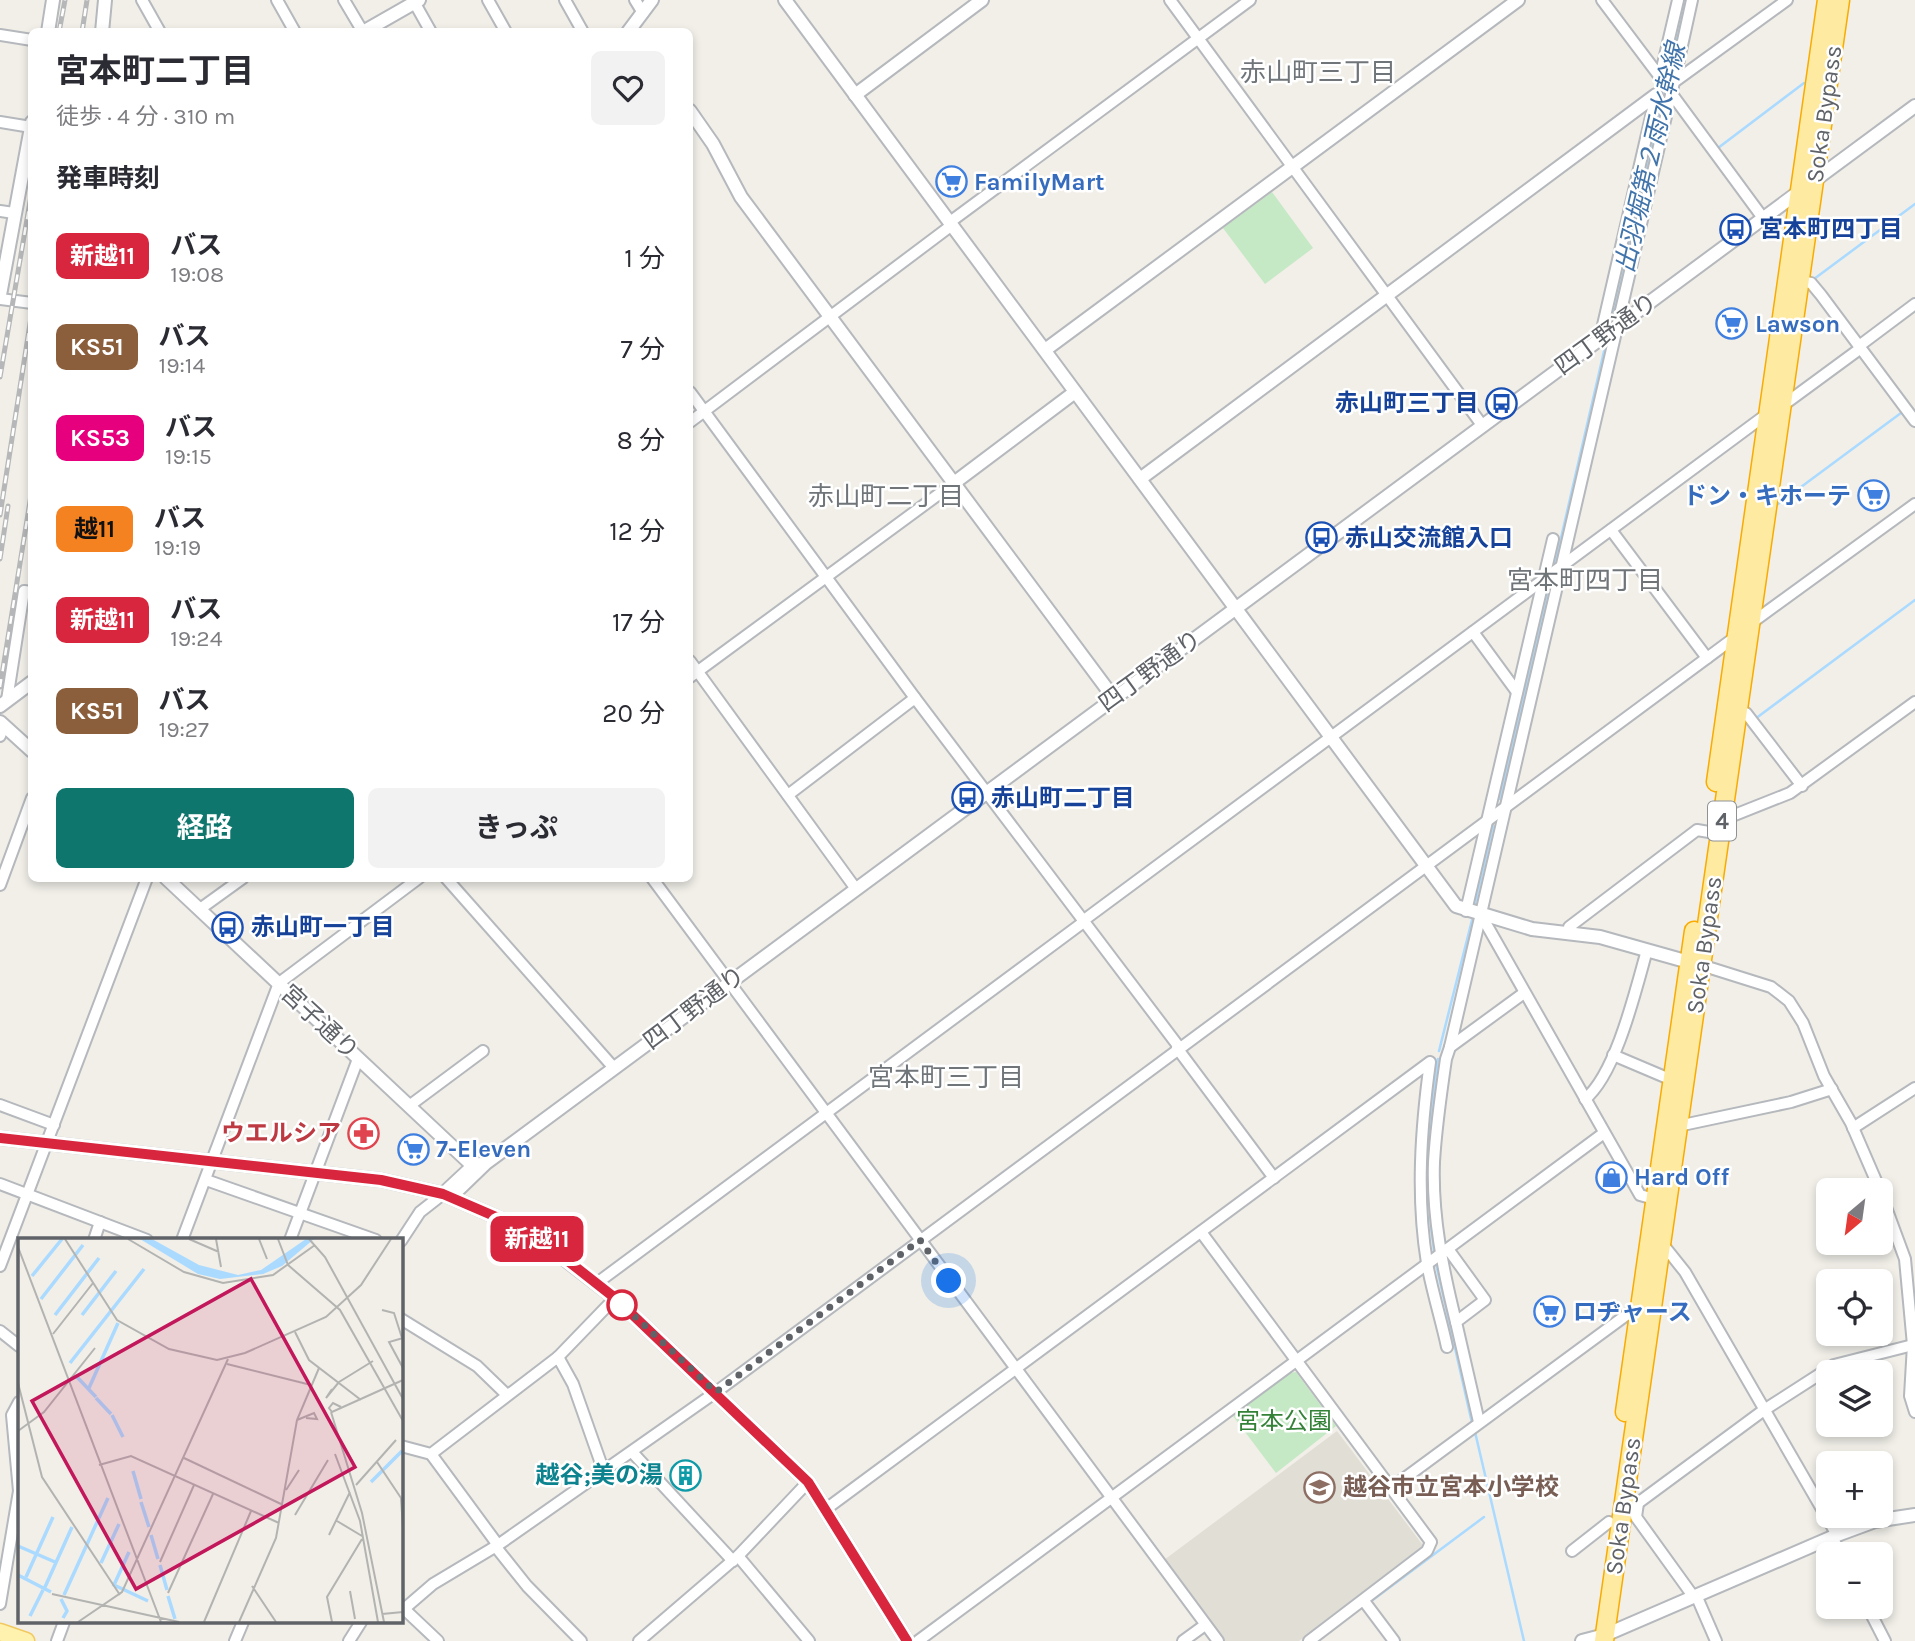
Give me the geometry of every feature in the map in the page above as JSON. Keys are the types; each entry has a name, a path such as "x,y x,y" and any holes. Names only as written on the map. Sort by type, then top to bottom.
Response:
{"highway":[{"name":"Soka Bypass","path":"1596,1639 1609,1522 1672,1080 1738,711 1800,191 1827,0"},
{"name":"Soka Bypass","path":"1716,826 1735,638 1775,410 1801,281 1840,0"},
{"name":"Soka Bypass","path":"1596,1639 1631,1502 1661,1242 1678,1126 1695,963"}],"main road":[{"path":"0,1633 26,1641"}],"street":[{"path":"49,28 53,0"},
{"path":"102,28 105,0"},
{"path":"142,0 158,28"},
{"path":"277,0 293,28"},
{"path":"344,0 361,28"},
{"path":"488,0 504,28"},
{"path":"565,0 581,28"},
{"path":"635,0 643,13"},
{"path":"631,28 652,0"},
{"path":"785,0 1456,906 1466,912 1532,929 1600,937 1771,987 1789,1001 1803,1023 1875,1178"},
{"path":"855,95 982,0"},
{"path":"1170,0 1390,295 1482,425"},
{"path":"693,420 1250,0"},
{"path":"1045,350 1518,0"},
{"path":"1602,0 1660,77 1678,0"},
{"path":"1479,1422 1456,1322 1444,1252 1434,1162 1450,1047 1692,0"},
{"path":"1673,87 1787,0"},
{"path":"370,28 416,1 429,28"},
{"path":"0,35 28,39"},
{"path":"1673,87 1763,218"},
{"path":"1140,479 1656,95"},
{"path":"1600,338 1656,95"},
{"name":"四丁野通り","path":"402,1239 420,1212 479,1165 1915,106"},
{"path":"693,115 713,144 741,197 1113,697"},
{"path":"0,122 28,125"},
{"path":"28,141 0,297 28,302"},
{"path":"0,211 14,213"},
{"path":"1801,281 1811,283 1915,421"},
{"path":"597,1283 1915,304"},
{"path":"856,888 788,795 693,674 1075,392"},
{"path":"693,396 825,578 988,792 1274,1178"},
{"path":"438,1641 402,1608 433,1584 604,1472 716,1392 1425,864 1915,504"},
{"path":"1611,530 1707,657"},
{"path":"1466,912 1553,539"},
{"path":"4,703 24,591 28,592"},
{"path":"1473,632 1517,692"},
{"path":"4,703 28,685"},
{"path":"788,795 915,698"},
{"path":"1568,933 1569,927 1697,830 1716,826 1802,786 1915,702"},
{"path":"1738,711 1746,713 1802,786"},
{"path":"1,728 28,748"},
{"path":"0,884 28,809"},
{"path":"0,1266 145,882"},
{"name":"宮子通り","path":"170,882 409,1106 479,1165"},
{"path":"200,909 237,882"},
{"path":"183,1238 279,983 414,882"},
{"path":"450,882 614,1068"},
{"path":"655,882 727,983 1218,1641"},
{"path":"1481,915 1640,1195 1654,1199"},
{"path":"1585,1100 1613,1055 1628,1022 1647,950"},
{"path":"1450,1047 1524,993"},
{"path":"409,1106 483,1051"},
{"path":"1613,1055 1672,1080"},
{"path":"291,1238 358,1059"},
{"path":"826,1509 1430,1062 1420,1169 1427,1262 1447,1347"},
{"path":"1853,1128 1915,1088"},
{"path":"1678,1126 1791,1102 1832,1089"},
{"path":"0,1105 54,1125"},
{"path":"918,1641 1604,1133"},
{"path":"0,1138 381,1180 443,1194 526,1232 615,1298 808,1482 907,1641"},
{"path":"206,1180 370,1238"},
{"path":"0,1184 142,1238"},
{"path":"95,1238 100,1222"},
{"path":"1894,1228 1905,1259 1913,1345 1910,1396 1915,1412"},
{"path":"1201,1232 1431,1542 1427,1551 1309,1641"},
{"path":"1661,1242 1685,1272 1836,1542"},
{"path":"1444,1252 1485,1300 1456,1322"},
{"path":"430,1454 558,1357 615,1298"},
{"path":"1390,1489 1640,1305"},
{"path":"402,1320 477,1366 507,1395"},
{"path":"0,1331 18,1345"},
{"path":"1716,1641 1695,1595 1636,1517 1631,1502 1834,1365 1913,1345"},
{"path":"558,1357 573,1384 604,1472"},
{"path":"18,1404 12,1415 18,1467"},
{"path":"0,1440 17,1443"},
{"path":"402,1446 430,1454 527,1587 581,1641"},
{"path":"632,1452 675,1501 736,1558 809,1641"},
{"path":"639,1641 736,1558 808,1482"},
{"path":"0,1604 18,1497"},
{"path":"1596,1639 1834,1536 1875,1521 1915,1515"},
{"path":"1572,1551 1609,1522"},
{"path":"1364,1601 1394,1641"},
{"path":"1874,1619 1885,1641"},
{"path":"57,1641 63,1624"},
{"path":"235,1641 242,1624"},
{"path":"349,1641 360,1624"},
{"path":"1183,1641 1205,1625"}],"shaded area":[{"name":"越谷市立宮本小学校","path":"1337,1431 1422,1544 1421,1550 1299,1641 1224,1641 1164,1560"}],"green space":[{"path":"1272,192 1313,248 1265,284 1223,228"},
{"name":"宮本公園","path":"1296,1372 1336,1426 1276,1473 1233,1416 1289,1373"}],"waterway":[{"name":"出羽堀第２雨水幹線","path":"1613,317 1686,0"},
{"path":"1718,148 1804,83"},
{"path":"1814,279 1915,204"},
{"name":"出羽堀第２雨水幹線","path":"1555,564 1605,347"},
{"path":"1778,504 1905,410"},
{"name":"出羽堀第２雨水幹線","path":"1500,799 1551,582"},
{"path":"1755,719 1915,600"},
{"name":"出羽堀第２雨水幹線","path":"1475,904 1493,826"},
{"name":"出羽堀第２雨水幹線","path":"1439,1051 1472,920"},
{"name":"出羽堀第２雨水幹線","path":"1434,1251 1429,1203 1429,1155 1438,1059"},
{"name":"出羽堀第２雨水幹線","path":"1436,1264 1472,1423"},
{"name":"出羽堀第２雨水幹線","path":"1475,1432 1524,1641"},
{"path":"1370,1602 1484,1517"}],"railway":[{"path":"60,28 65,0"},
{"path":"83,28 87,0"},
{"path":"0,377 28,213"},
{"path":"0,515 28,336"},
{"path":"0,559 8,506"},
{"path":"0,687 28,514"}],"bus line":[{"name":"新越11","path":"0,1138 381,1180 443,1194 490,1213 526,1232 615,1298 797,1470 826,1509 907,1641"}],"place":[{"name":"FamilyMart","path":"951,182"},
{"name":"宮本町四丁目","path":"1736,229"},
{"name":"Lawson","path":"1732,324"},
{"name":"赤山町三丁目","path":"1502,403"},
{"name":"ドン・キホーテ","path":"1874,496"},
{"name":"赤山交流館入口","path":"1322,538"},
{"name":"赤山町二丁目","path":"968,798"},
{"name":"赤山町一丁目","path":"228,927"},
{"name":"ウエルシア","path":"364,1133"},
{"name":"7-Eleven","path":"413,1149"},
{"name":"Hard Off","path":"1611,1177"},
{"name":"ロヂャース","path":"1550,1312"},
{"name":"越谷;美の湯","path":"686,1475"},
{"name":"越谷市立宮本小学校","path":"1320,1487"}],"district":[{"name":"赤山町三丁目","path":"1318,72"},
{"name":"赤山町二丁目","path":"886,496"},
{"name":"宮本町四丁目","path":"1585,580"},
{"name":"宮本町三丁目","path":"946,1077"}],"route":[{"path":"622,1305 615,1298 716,1392 920,1240 949,1281"}]}
